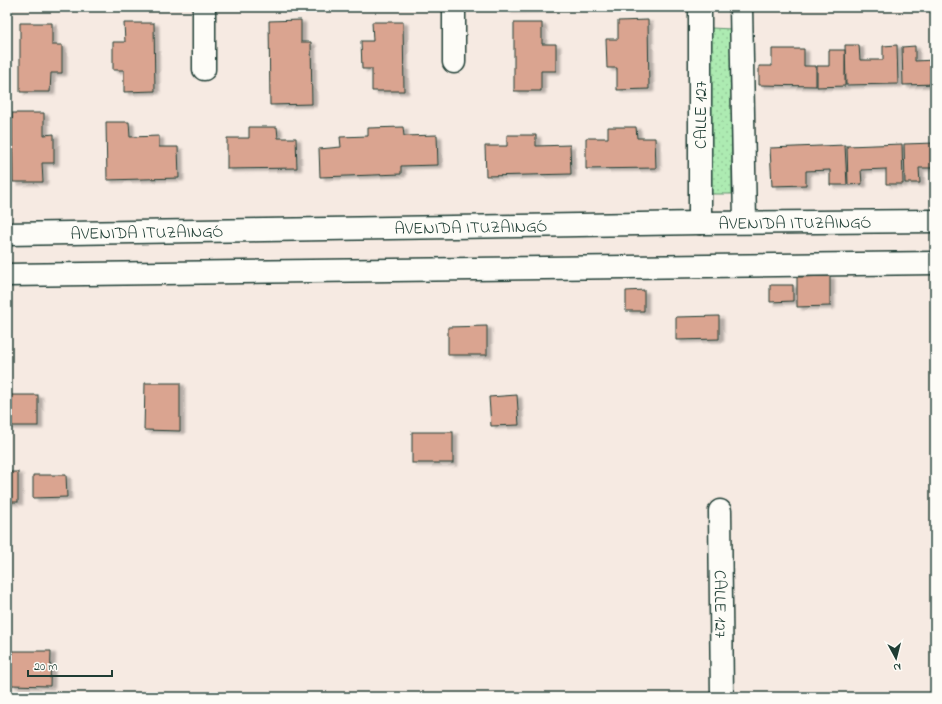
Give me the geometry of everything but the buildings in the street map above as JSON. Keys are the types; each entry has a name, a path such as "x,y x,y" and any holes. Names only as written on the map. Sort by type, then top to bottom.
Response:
{"street":[{"path":"204,7 204,70"},
{"path":"454,7 454,62"},
{"name":"CALLE 127","path":"700,7 700,223"},
{"path":"741,7 745,222"},
{"name":"AVENIDA ITUZAINGÓ","path":"7,234 745,222 935,221"},
{"path":"7,275 935,263"},
{"name":"CALLE 127","path":"720,511 722,697"}],"green space":[{"path":"711,28 732,29 732,194 710,194"}]}
